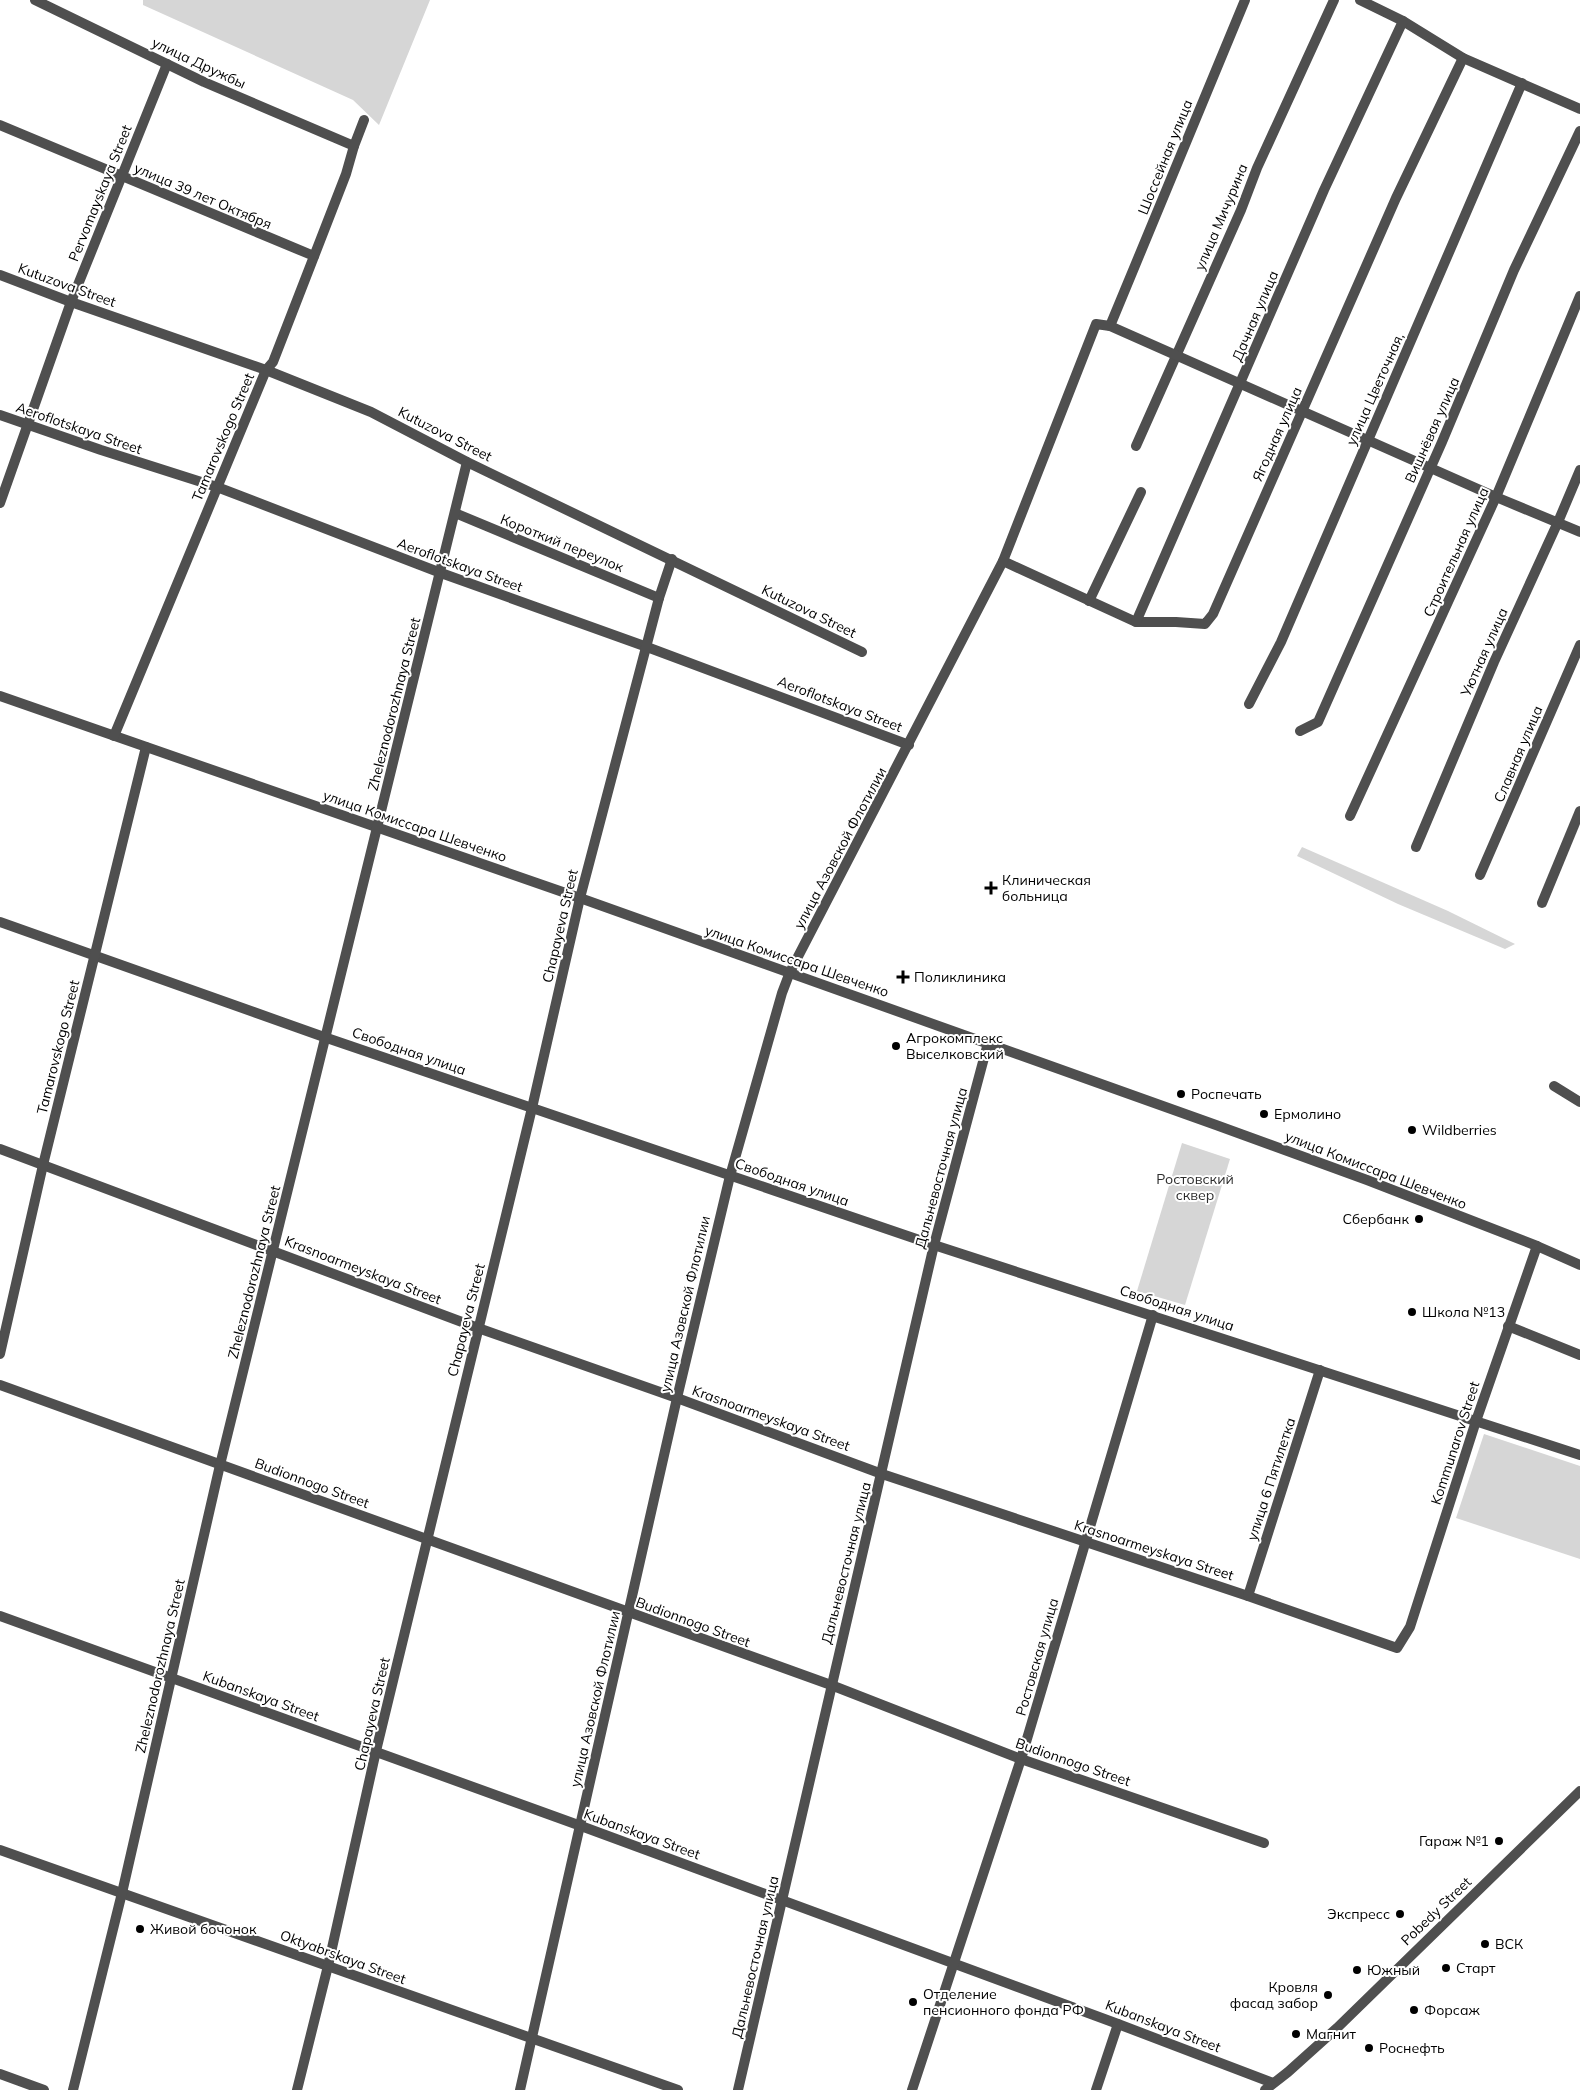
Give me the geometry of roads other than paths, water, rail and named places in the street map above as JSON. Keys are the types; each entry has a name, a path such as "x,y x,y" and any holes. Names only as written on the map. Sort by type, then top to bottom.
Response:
{"street":[{"name":"улица Дружбы","path":"35,0 204,82 354,146"},
{"name":"Шоссейная улица","path":"1110,326 1245,0"},
{"name":"улица Мичурина","path":"1136,446 1241,210 1257,168 1334,0"},
{"path":"1360,0 1463,58 1580,109"},
{"name":"Дачная улица","path":"1136,622 1324,190 1402,22"},
{"name":"Ягодная улица","path":"1001,564 1136,622 1205,624 1213,614 1396,198 1463,58"},
{"name":"Pervomayskaya Street","path":"0,503 71,302 167,64"},
{"name":"улица Цветочная,","path":"1249,704 1281,642 1367,439 1434,291 1522,83"},
{"name":"Tamarovskogo Street","path":"114,736 266,370 273,362 346,174 364,120"},
{"name":"улица 39 лет Октября","path":"0,125 314,256"},
{"name":"Вишнёвая улица","path":"1300,731 1318,722 1430,468 1514,270 1580,130"},
{"name":"Kutuzova Street","path":"0,275 71,302 266,370 371,412 467,462 862,652"},
{"name":"Строительная улица","path":"1350,816 1496,497 1580,296"},
{"path":"1001,564 1096,324 1110,326 1496,497 1580,532"},
{"name":"Aeroflotskaya Street","path":"0,415 217,488 441,573 647,647 909,745"},
{"name":"Zheleznodorozhnaya Street","path":"73,2090 122,1893 220,1465 467,462"},
{"name":"Уютная улица","path":"1416,847 1494,662 1580,470"},
{"path":"1089,601 1141,492"},
{"name":"Короткий переулок","path":"455,513 659,598"},
{"name":"Chapayeva Street","path":"297,2090 328,1966 376,1751 532,1108 580,898 659,598 672,559"},
{"name":"улица Азовской Флотилии","path":"520,2090 677,1398 730,1176 782,993 790,972 1001,564"},
{"name":"Славная улица","path":"1480,875 1580,645"},
{"name":"улица Комиссара Шевченко","path":"0,696 580,898 988,1043 1367,1180 1537,1246 1580,1265"},
{"name":"Tamarovskogo Street","path":"0,1354 43,1164 146,747"},
{"path":"1542,903 1580,810"},
{"name":"Свободная улица","path":"0,922 324,1038 934,1245 1580,1454"},
{"name":"Дальневосточная улица","path":"738,2090 934,1245 988,1043"},
{"path":"1554,1086 1580,1102"},
{"name":"Krasnoarmeyskaya Street","path":"0,1149 478,1328 677,1398 882,1474 1248,1596 1397,1648"},
{"name":"Kommunarov Street","path":"1397,1648 1410,1627 1476,1421 1537,1246"},
{"name":"Ростовская улица","path":"912,2090 1021,1759 1153,1315"},
{"path":"1508,1326 1580,1355"},
{"name":"улица 6 Пятилетка","path":"1248,1596 1320,1370"},
{"name":"Budionnogo Street","path":"0,1385 831,1686 1021,1759 1264,1844"},
{"name":"Kubanskaya Street","path":"0,1616 376,1751 954,1963 1118,2024 1271,2088"},
{"name":"Pobedy Street","path":"1271,2088 1337,2028 1580,1791"},
{"name":"Oktyabrskaya Street","path":"0,1850 678,2090"},
{"path":"1096,2090 1118,2024"},
{"path":"0,2074 44,2090"}],"place":[{"name":"Клиническая больница","path":"991,888"},
{"name":"Поликлиника","path":"903,977"},
{"name":"Агрокомплекс Выселковский","path":"896,1046"},
{"name":"Роспечать","path":"1181,1094"},
{"name":"Ермолино","path":"1264,1114"},
{"name":"Wildberries","path":"1412,1130"},
{"name":"Сбербанк","path":"1419,1219"},
{"name":"Школа №13","path":"1412,1312"},
{"name":"Гараж №1","path":"1499,1841"},
{"name":"Экспресс","path":"1400,1914"},
{"name":"Живой бочонок","path":"140,1929"},
{"name":"ВСК","path":"1485,1944"},
{"name":"Старт","path":"1446,1968"},
{"name":"Южный","path":"1357,1970"},
{"name":"Кровля фасад забор","path":"1328,1995"},
{"name":"Отделение пенсионного фонда РФ","path":"913,2002"},
{"name":"Форсаж","path":"1414,2010"},
{"name":"Магнит","path":"1296,2034"},
{"name":"Роснефть","path":"1369,2048"}],"park label":[{"name":"Ростовский сквер","path":"1195,1188"}]}
